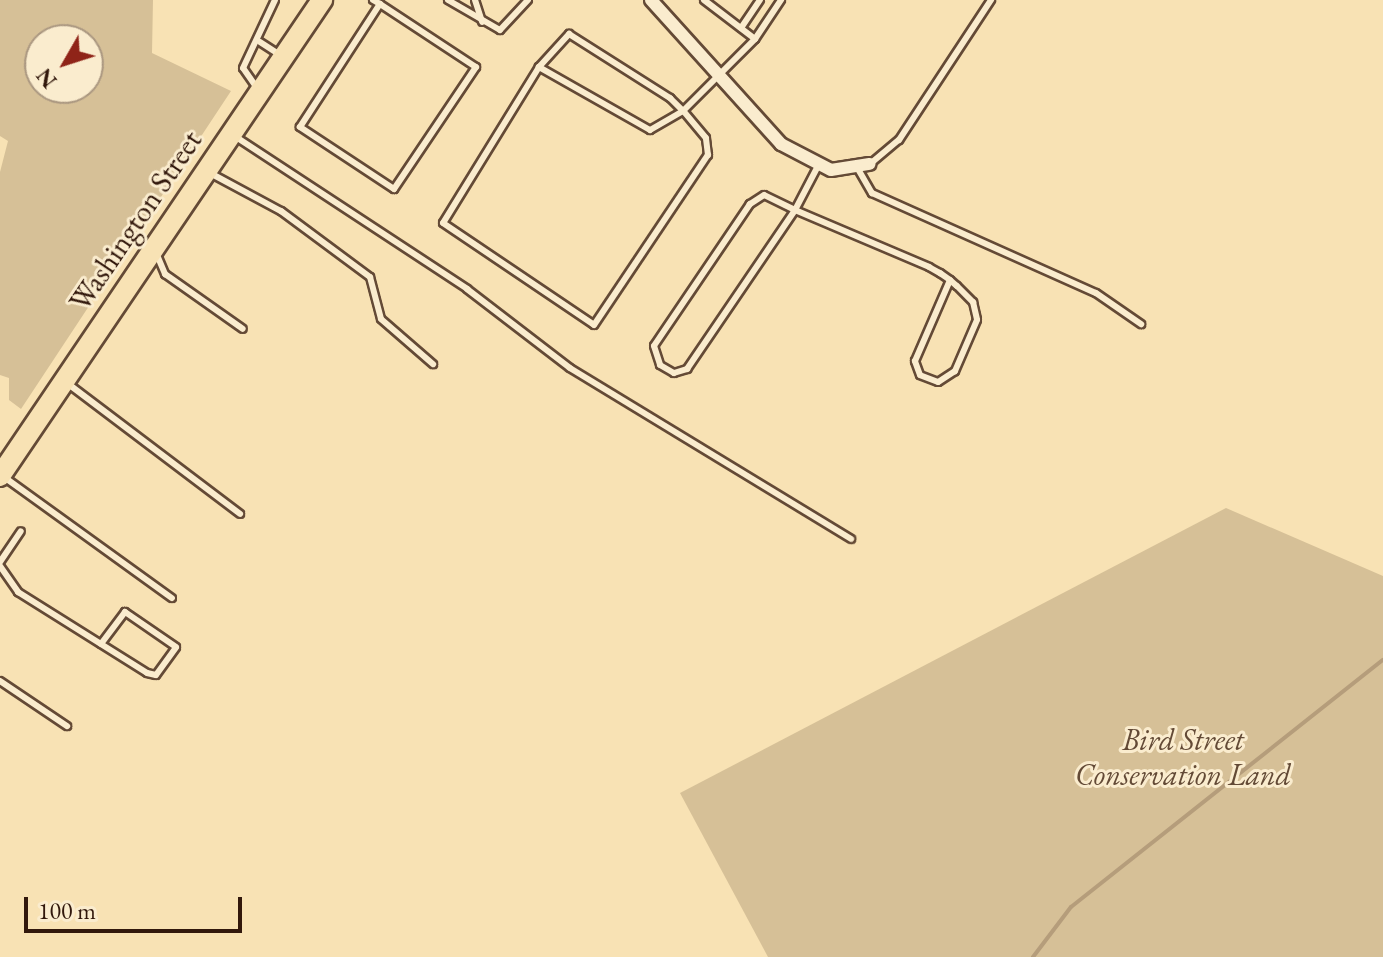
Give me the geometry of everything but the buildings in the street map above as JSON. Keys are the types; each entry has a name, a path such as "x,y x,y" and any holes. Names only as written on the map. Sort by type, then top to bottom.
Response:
{"main road":[{"name":"Washington Street","path":"2,469 283,57 315,4"}],"street":[{"path":"651,0 716,79 773,137 818,166 864,167"}],"lane":[{"path":"260,90 243,68 260,42 275,0"},
{"path":"448,0 482,22 504,29 528,0"},
{"path":"475,0 482,22"},
{"path":"704,0 755,39"},
{"path":"741,28 760,0"},
{"path":"539,67 650,130 683,111 716,79 755,39 781,0"},
{"path":"991,0 899,140 864,167 872,193 1096,293 1141,324"},
{"path":"377,2 476,67 394,189 300,127 377,2"},
{"path":"569,34 683,111 707,141 706,159 594,325 443,223 539,67 569,34"},
{"path":"260,42 283,57"},
{"path":"231,133 467,289 607,392 851,539"},
{"path":"818,166 795,210 687,369 674,373 660,365 654,346 752,201 767,196 795,210 950,280 978,315 953,374 938,382 920,375 915,361 950,280"},
{"path":"206,171 281,211 370,277 381,319 433,364"},
{"path":"154,248 165,274 243,329"},
{"path":"64,381 240,514"},
{"path":"2,469 109,546 172,598"},
{"path":"21,531 0,564 18,592 101,644 156,675 176,647 125,612 101,644"},
{"path":"0,681 67,726"}],"green space":[{"path":"0,0 153,0 152,53 231,91 21,409 9,400 9,378 0,375 0,172 8,141 0,136"},
{"name":"Bird Street Conservation Land","path":"1226,508 1383,576 1383,957 768,957 680,793"}],"waterway":[{"path":"1033,957 1071,907 1383,660"}]}
